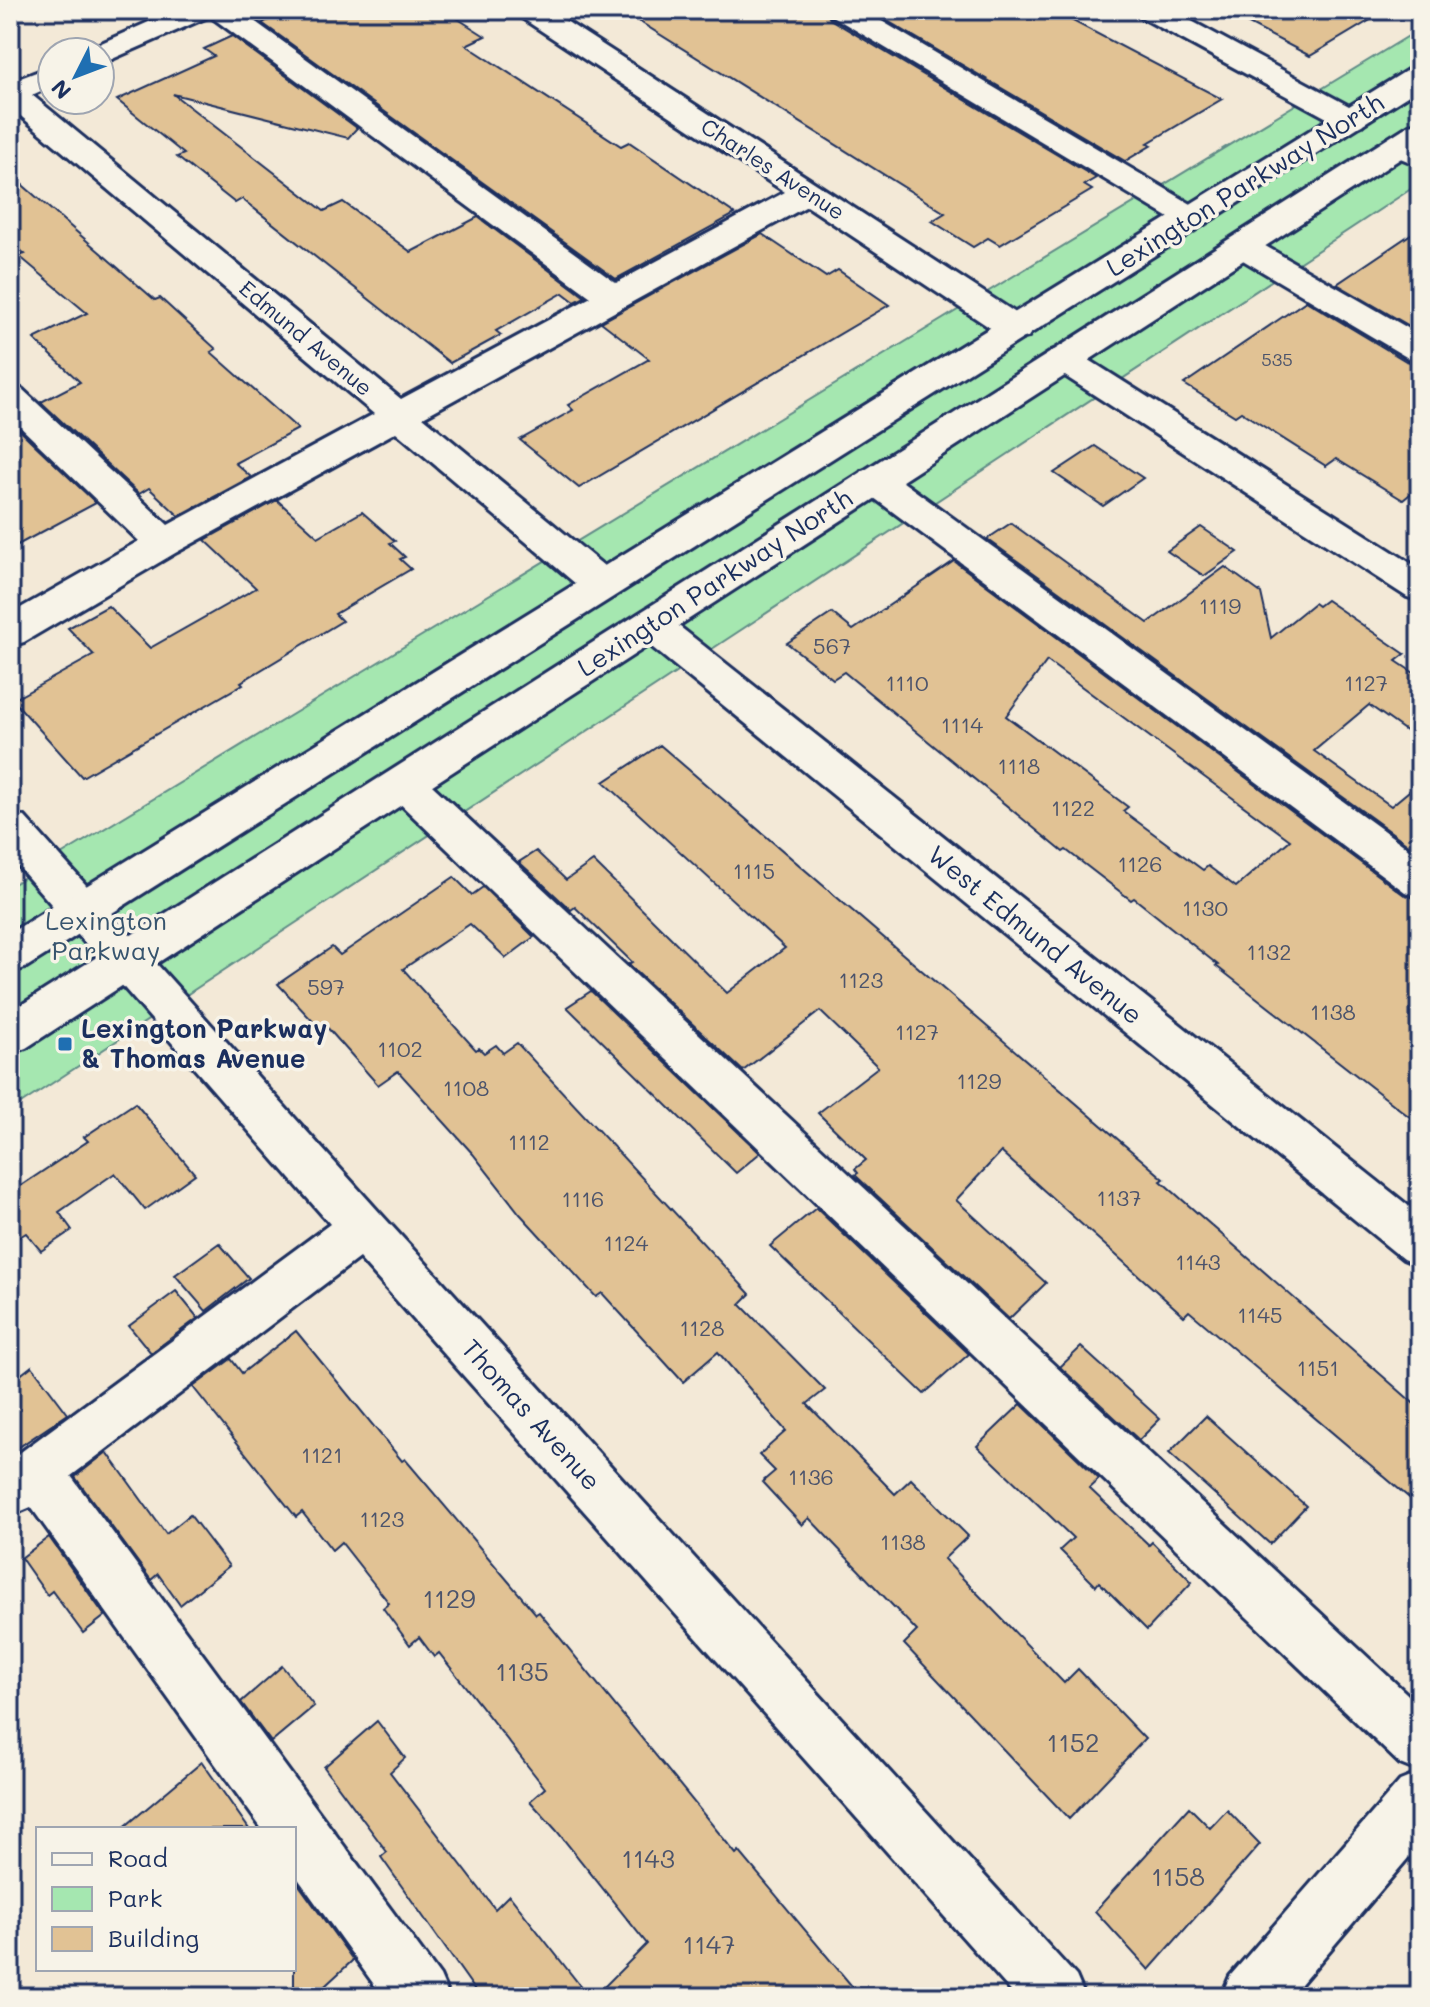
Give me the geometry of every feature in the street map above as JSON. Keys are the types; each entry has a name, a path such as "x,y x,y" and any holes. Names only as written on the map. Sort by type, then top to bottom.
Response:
{"street":[{"path":"116,47 200,10"},
{"path":"220,10 614,298"},
{"name":"Charles Avenue","path":"529,10 1016,329"},
{"path":"842,10 1192,218"},
{"path":"1149,10 1351,119"},
{"name":"Lexington Parkway North","path":"10,955 1420,75"},
{"path":"10,92 36,81"},
{"name":"Edmund Avenue","path":"10,92 602,585"},
{"name":"Lexington Parkway North","path":"10,1035 1063,359 1242,246 1413,145"},
{"path":"10,632 164,543 809,192"},
{"path":"1242,246 1420,350"},
{"path":"1063,359 1420,587"},
{"path":"10,397 164,543"},
{"path":"875,480 1420,880"},
{"name":"West Edmund Avenue","path":"651,625 1420,1244"},
{"path":"404,783 1420,1744"},
{"name":"Thomas Avenue","path":"10,829 363,1228 1055,1997"},
{"path":"289,1827 24,1481 363,1228"},
{"path":"1251,1997 1420,1801"},
{"path":"296,1836 419,1997"}],"green space":[{"name":"Lexington Parkway","path":"1420,29 1420,183 10,1111 10,886"}],"building":[{"path":"291,10 444,10 485,36 466,45 621,146 629,142 735,214 616,279 262,23"},
{"path":"621,10 825,10 830,19 1096,178 1084,185 1092,190 1000,245 988,238 973,247 932,221 945,213"},
{"path":"869,10 1052,10 1222,99 1148,143 1152,145 1125,161"},
{"path":"1222,10 1387,10 1310,56"},
{"path":"232,36 357,128 348,138 173,94 324,211 343,202 411,252 478,217 585,297 575,302 563,293 496,331 501,335 450,363 242,199 235,203 177,157 184,154 117,100 214,56 204,49"},
{"path":"10,174 155,300 160,298 216,349 211,352 298,429 235,463 251,477 179,516 149,488 139,494 41,402 80,382 34,339 87,313 19,256 25,254 10,241"},
{"path":"1420,228 1420,332 1337,284"},
{"path":"762,234 826,277 838,270 889,305 579,488 520,440 573,410 568,405 649,359 601,322"},
{"path":"1306,301 1406,361 1420,364 1420,486 1403,500 1336,459 1326,466 1241,412 1235,416 1184,384"},
{"path":"10,421 96,503 10,549"},
{"path":"1095,446 1143,478 1103,506 1054,473"},
{"path":"277,500 318,537 362,512 395,541 390,543 405,557 400,559 411,569 335,614 342,621 241,682 243,684 82,777 13,700 94,655 68,628 108,606 150,648 256,588 205,540"},
{"path":"1011,523 1148,623 1225,567 1261,593 1271,638 1314,603 1318,606 1326,600 1405,654 1396,661 1420,677 1420,741 1369,705 1314,751 1391,806 1420,782 1420,853 987,539"},
{"path":"1201,527 1238,552 1204,576 1167,551"},
{"path":"954,561 1403,894 1420,900 1420,1125 1134,898 1131,900 1066,850 1063,852 844,672 833,679 787,643 832,613 853,630","holes":["1047,661 1290,840 1236,887 1208,866 1203,870 1123,811 1128,807 1006,716"]},
{"path":"660,745 1164,1179 1161,1181 1420,1409 1420,1507 1189,1311 1184,1316 1001,1152 956,1200 1046,1283 1009,1319 855,1175 858,1173 855,1169 866,1160 818,1113 878,1067 820,1011 743,1071 628,964 632,962 575,907 571,910 519,862 536,851 566,880 593,861 727,993 785,948 604,782"},
{"path":"454,877 472,895 483,887 534,937 506,958 470,924 403,969 476,1050 479,1048 484,1053 496,1045 503,1053 517,1043 750,1294 740,1304 825,1390 807,1404 895,1494 911,1479 968,1536 944,1559 1064,1683 1078,1669 1145,1739 1069,1819 904,1644 917,1631 809,1518 802,1525 762,1482 775,1471 759,1455 786,1431 718,1352 683,1382 602,1293 596,1297 520,1214 473,1154 398,1071 378,1085 325,1025 320,1029 278,984 332,947 340,955"},
{"path":"591,991 760,1153 736,1173 567,1007"},
{"path":"135,1103 195,1174 145,1210 115,1173 59,1212 72,1230 41,1251 26,1233 10,1243 10,1193 88,1141 84,1137"},
{"path":"816,1208 969,1354 924,1394 770,1246"},
{"path":"219,1243 249,1278 206,1311 175,1275"},
{"path":"176,1291 198,1318 151,1353 129,1326"},
{"path":"296,1331 402,1461 405,1459 536,1614 539,1612 736,1854 739,1851 861,1997 594,1997 647,1944 530,1801 545,1788 439,1653 434,1657 419,1637 410,1645 383,1608 389,1603 341,1542 332,1550 302,1512 296,1517 193,1387 231,1359 242,1373"},
{"path":"1081,1347 1160,1419 1139,1440 1060,1367"},
{"path":"32,1366 68,1414 10,1453 10,1406 16,1402 10,1393 10,1383"},
{"path":"1021,1404 1099,1479 1089,1488 1149,1545 1152,1542 1192,1582 1147,1630 1099,1582 1096,1586 1060,1550 1073,1538 977,1446"},
{"path":"1206,1416 1306,1506 1270,1544 1169,1453"},
{"path":"107,1452 166,1534 190,1515 229,1566 180,1605 158,1574 151,1580 75,1477"},
{"path":"49,1537 105,1616 83,1633 52,1591 47,1595 21,1558"},
{"path":"282,1666 314,1706 271,1742 241,1702"},
{"path":"377,1721 405,1758 390,1772 495,1909 509,1895 589,1997 480,1997 381,1857 387,1852 324,1767"},
{"path":"202,1762 248,1827 124,1827"},
{"path":"1189,1807 1210,1828 1227,1810 1260,1844 1149,1970 1095,1911"},
{"path":"296,1881 353,1960 313,1997 294,1997"}],"place":[{"name":"Lexington Parkway & Thomas Avenue","path":"65,1044"}]}
